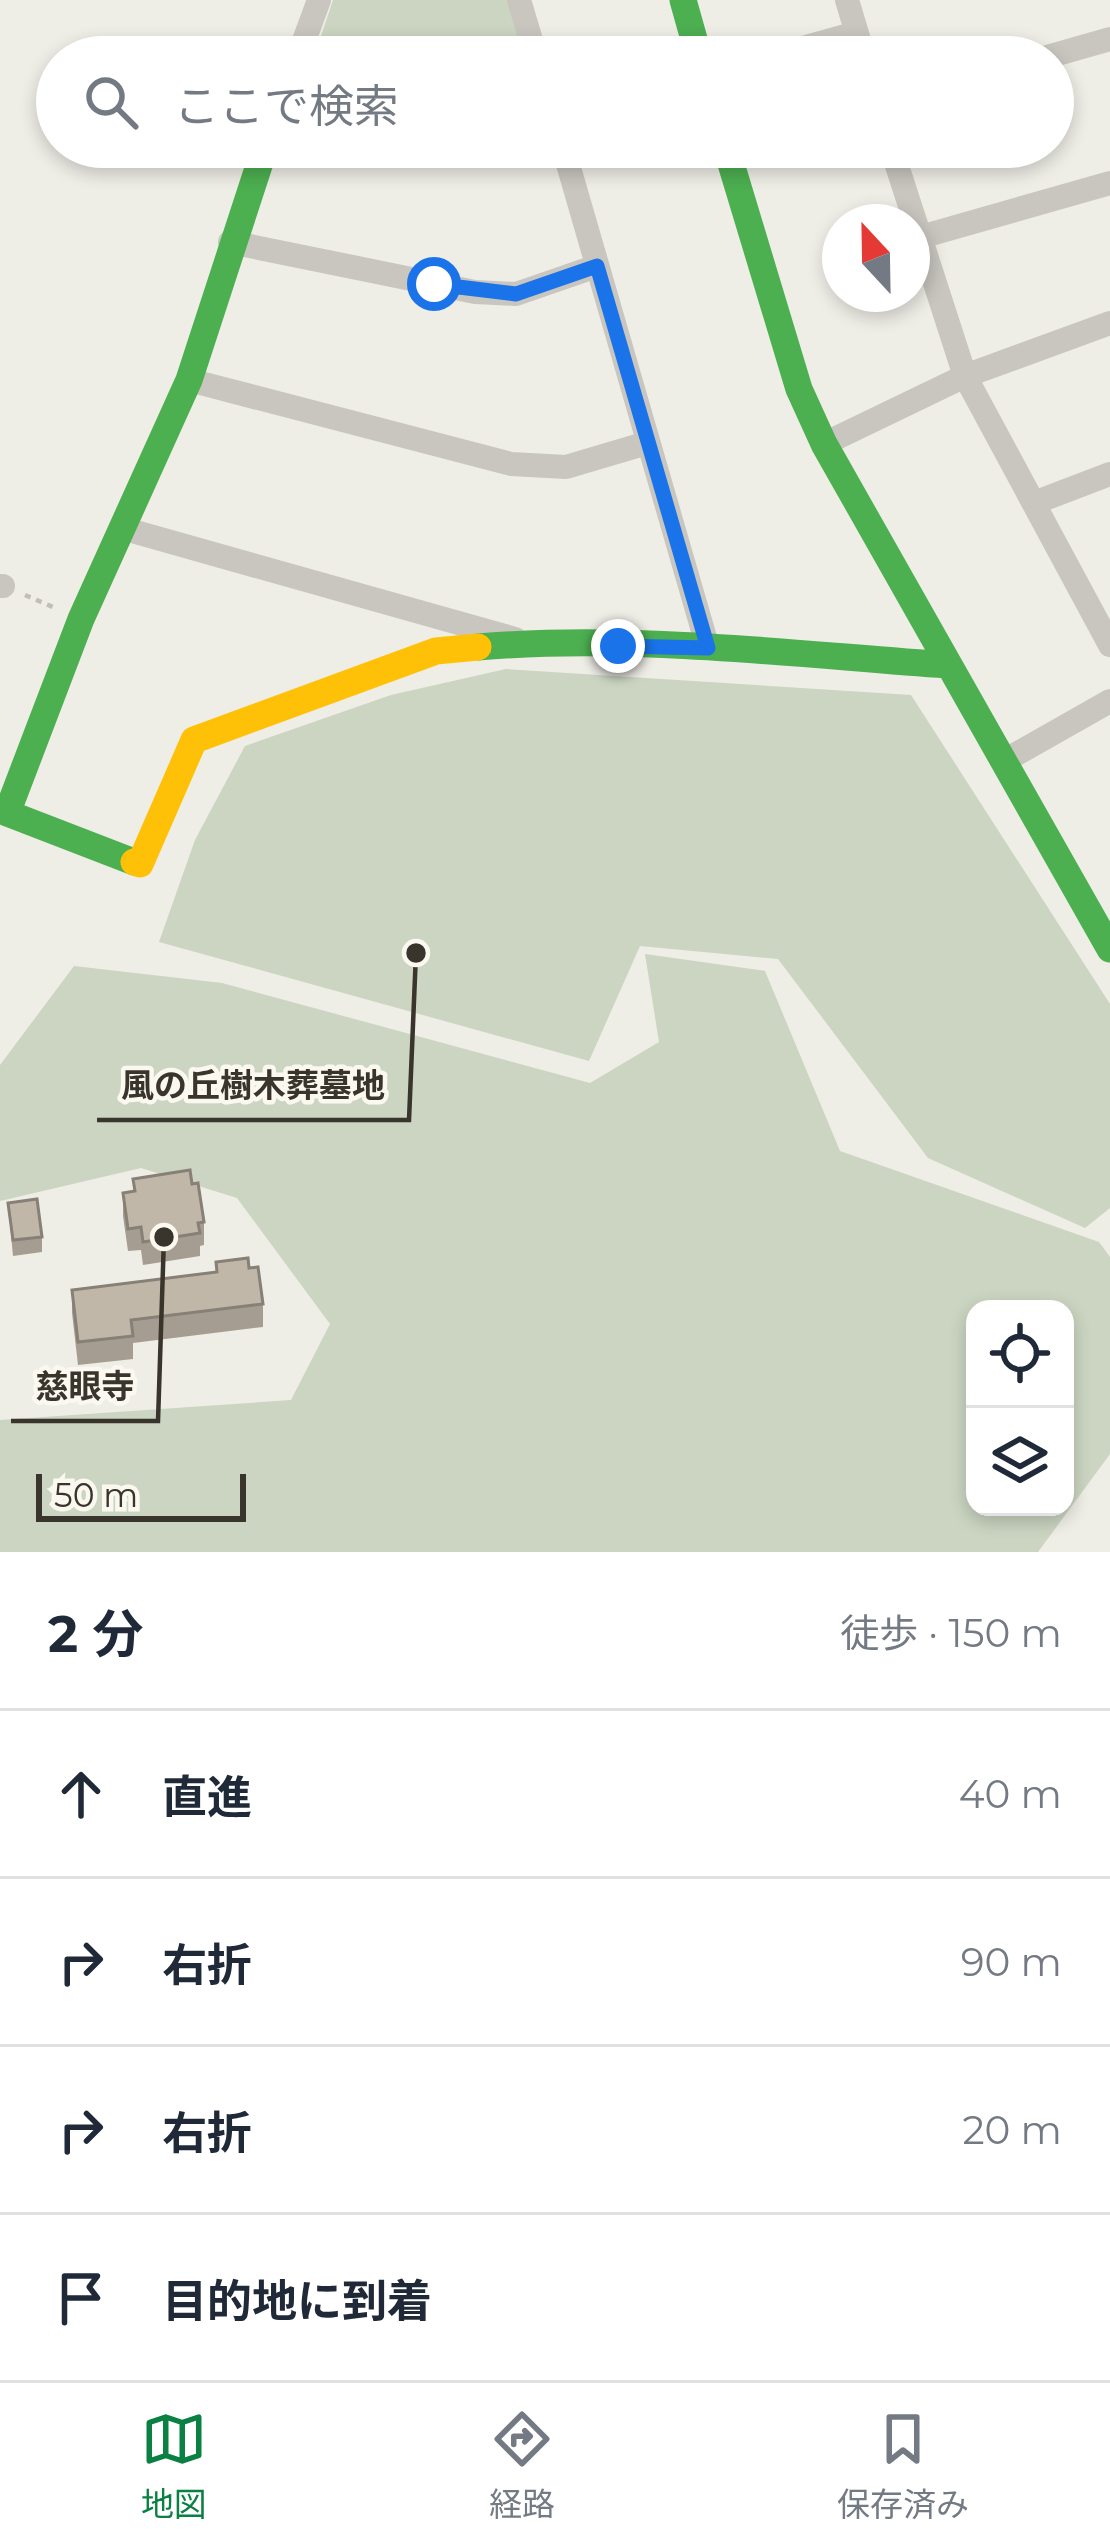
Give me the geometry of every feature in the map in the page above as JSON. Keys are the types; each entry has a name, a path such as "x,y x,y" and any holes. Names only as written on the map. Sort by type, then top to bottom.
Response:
{"street":[{"path":"306,36 319,0"},
{"path":"519,0 530,36"},
{"path":"683,0 693,36"},
{"path":"847,0 857,36"},
{"path":"1074,49 1110,39"},
{"path":"257,168 188,380 125,530 81,619 7,813 140,864 194,740 436,651 529,643 708,648 947,665"},
{"path":"568,168 708,648"},
{"path":"732,168 799,389 824,444 1110,949"},
{"path":"897,168 907,204"},
{"path":"930,234 1110,183"},
{"path":"230,242 475,292 516,294 597,266"},
{"path":"930,275 965,376 1110,645"},
{"path":"824,444 965,376 1110,323"},
{"path":"188,380 511,464 566,467 647,443"},
{"path":"1034,503 1110,474"},
{"path":"125,530 529,643"},
{"path":"1004,761 1110,701"}],"path":[{"path":"2,586 81,619"}],"green space":[{"path":"333,0 508,0 519,36 321,36"},
{"path":"506,669 911,695 1110,1004 1110,1208 1085,1228 928,1158 778,959 640,946 589,1061 159,942 195,840 245,746 391,695"},
{"path":"645,954 765,971 840,1151 1099,1242 1110,1257 1110,1454 1074,1503 1074,1300 966,1300 966,1516 1064,1516 1038,1552 0,1552 0,1420 291,1400 330,1324 237,1198 141,1168 0,1201 0,1065 74,966 222,983 590,1083 659,1042"}],"building":[{"path":"190,1170 192,1184 198,1183 204,1222 198,1223 200,1233 143,1242 141,1227 128,1229 123,1193 135,1191 133,1179"},
{"path":"37,1199 42,1237 13,1240 8,1203"},
{"path":"248,1258 249,1268 258,1267 263,1304 131,1320 133,1336 78,1342 72,1290 217,1272 216,1262"}],"traffic: fast":[{"path":"683,0 693,36"},
{"path":"134,862 7,813 81,619 189,380 258,168"},
{"path":"732,168 799,389 824,444 1110,949"},
{"path":"478,647 654,644 947,665"}],"traffic: slow":[{"path":"134,862 140,864 194,740 436,651 478,647"}],"place":[{"name":"風の丘樹木葬墓地","path":"416,953"},
{"name":"慈眼寺","path":"164,1237"}],"route":[{"path":"434,284 516,294 597,266 708,648 618,646"}]}
